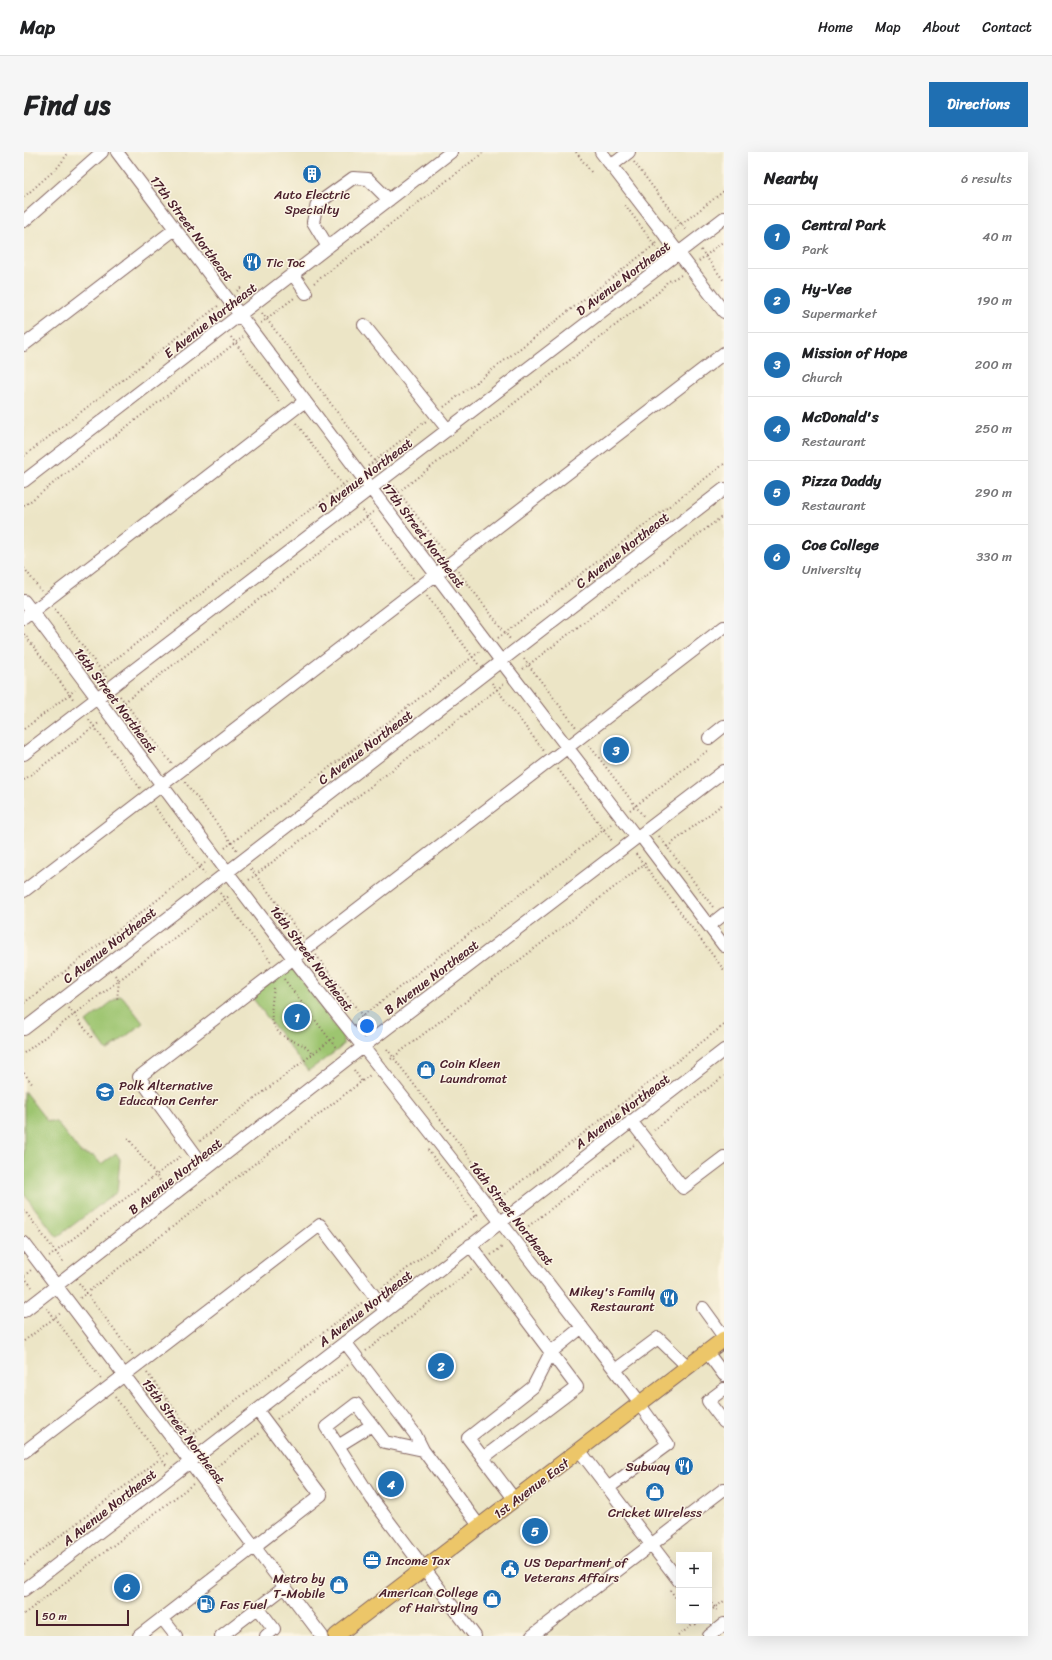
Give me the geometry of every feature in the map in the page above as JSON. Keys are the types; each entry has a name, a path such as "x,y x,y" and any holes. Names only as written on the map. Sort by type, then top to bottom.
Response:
{"main road":[{"name":"1st Avenue East","path":"336,1636 640,1405 724,1338"}],"street":[{"path":"24,221 102,152"},
{"name":"17th Street Northeast","path":"117,152 501,661 724,946"},
{"name":"E Avenue Northeast","path":"24,480 451,152"},
{"path":"601,152 724,312"},
{"path":"611,166 629,153"},
{"path":"328,247 313,222 316,204 353,178 368,179 390,200"},
{"name":"D Avenue Northeast","path":"24,754 724,218"},
{"path":"24,345 175,229"},
{"path":"293,274 305,291"},
{"path":"364,325 448,430"},
{"path":"24,891 724,353"},
{"path":"28,615 305,401"},
{"name":"C Avenue Northeast","path":"24,1029 724,489"},
{"name":"16th Street Northeast","path":"24,601 28,615 96,698 294,957 501,1221 615,1370 668,1444 608,1488"},
{"path":"206,1169 139,1077 280,976 294,957 724,627"},
{"path":"710,743 723,728"},
{"name":"B Avenue Northeast","path":"24,1311 724,770"},
{"path":"709,926 722,916"},
{"name":"A Avenue Northeast","path":"24,1590 724,1050"},
{"path":"631,1121 683,1188 723,1161"},
{"path":"24,1452 320,1225 385,1310"},
{"name":"15th Street Northeast","path":"24,1243 322,1636"},
{"path":"470,1245 577,1387 483,1458"},
{"path":"703,1308 724,1338"},
{"path":"515,1500 468,1438 533,1387 550,1352 582,1327"},
{"path":"615,1370 658,1338 688,1367"},
{"path":"345,1342 415,1434 423,1450 480,1527"},
{"path":"707,1352 724,1375"},
{"path":"724,1390 708,1401 724,1422"},
{"path":"423,1450 385,1442 356,1404 326,1427 372,1499 475,1636"},
{"path":"139,1636 321,1495 257,1410"},
{"path":"338,1446 372,1425"},
{"path":"580,1451 676,1577"},
{"path":"532,1636 569,1612 651,1545 724,1489"},
{"path":"221,1636 284,1587"},
{"path":"258,1608 274,1629 266,1636"},
{"path":"162,1618 176,1636"}],"path":[{"path":"24,198 58,167 69,152"},
{"path":"259,325 484,152"},
{"path":"576,152 591,172"},
{"path":"629,153 688,233"},
{"path":"672,231 724,191"},
{"path":"625,205 659,251"},
{"path":"365,468 658,242"},
{"path":"696,263 724,242"},
{"path":"698,248 724,281"},
{"path":"675,274 678,277"},
{"path":"392,497 660,291 667,282 682,274"},
{"path":"234,293 243,286"},
{"path":"24,456 220,305"},
{"path":"262,312 379,467"},
{"path":"24,506 244,337"},
{"path":"498,638 724,464"},
{"path":"95,675 351,478"},
{"path":"118,707 373,511"},
{"path":"522,670 724,515"},
{"path":"24,568 107,678"},
{"path":"24,634 75,702"},
{"path":"225,848 480,652"},
{"path":"249,880 504,684"},
{"path":"24,729 75,690"},
{"path":"24,780 100,722"},
{"path":"629,811 710,743"},
{"path":"663,850 724,802"},
{"path":"356,1021 611,824"},
{"path":"659,836 722,916"},
{"path":"636,854 724,970"},
{"path":"24,1003 206,862"},
{"path":"392,1058 644,864"},
{"path":"218,891 280,976 337,1050"},
{"path":"24,1053 230,895"},
{"path":"107,964 119,980 117,1000"},
{"path":"276,985 270,1016 271,1021 282,1036 305,1044 311,1053"},
{"path":"62,1000 93,1039"},
{"path":"499,1198 724,1025"},
{"path":"387,1049 392,1058 502,1200"},
{"path":"354,1070 362,1082"},
{"path":"24,1073 33,1085"},
{"path":"78,1300 372,1073"},
{"path":"522,1227 523,1230 724,1076"},
{"path":"128,1138 172,1196"},
{"path":"24,1210 64,1263"},
{"path":"184,1440 478,1214"},
{"path":"475,1216 478,1220"},
{"path":"497,1245 500,1248"},
{"path":"32,1270 24,1276 32,1287"},
{"path":"24,1341 63,1311"},
{"path":"24,1564 170,1452"},
{"path":"24,1614 194,1484"},
{"path":"716,1622 724,1601"},
{"path":"712,1609 716,1622"},
{"path":"678,1636 693,1624"}],"green space":[{"path":"292,967 343,1037 343,1045 339,1049 308,1071 251,996"},
{"path":"119,996 123,997 143,1023 107,1051 86,1022"},
{"path":"24,1091 47,1121 56,1122 81,1153 94,1156 101,1164 116,1153 120,1159 117,1192 57,1237 24,1194"}],"place":[{"name":"Auto Electric Specialty","path":"312,174"},
{"name":"Tic Toc","path":"252,262"},
{"name":"Mission of Hope","path":"616,750"},
{"name":"Central Park","path":"297,1017"},
{"name":"Coin Kleen Laundromat","path":"426,1070"},
{"name":"Polk Alternative Education Center","path":"105,1092"},
{"name":"Mikey's Family Restaurant","path":"669,1298"},
{"name":"Hy-Vee","path":"441,1366"},
{"name":"Subway","path":"684,1466"},
{"name":"McDonald's","path":"391,1484"},
{"name":"Cricket Wireless","path":"655,1492"},
{"name":"Pizza Daddy","path":"535,1531"},
{"name":"Income Tax","path":"372,1560"},
{"name":"US Department of Veterans Affairs","path":"510,1569"},
{"name":"Metro by T-Mobile","path":"339,1585"},
{"name":"Coe College","path":"127,1587"},
{"name":"American College of Hairstyling","path":"492,1599"},
{"name":"Fas Fuel","path":"206,1604"}]}
